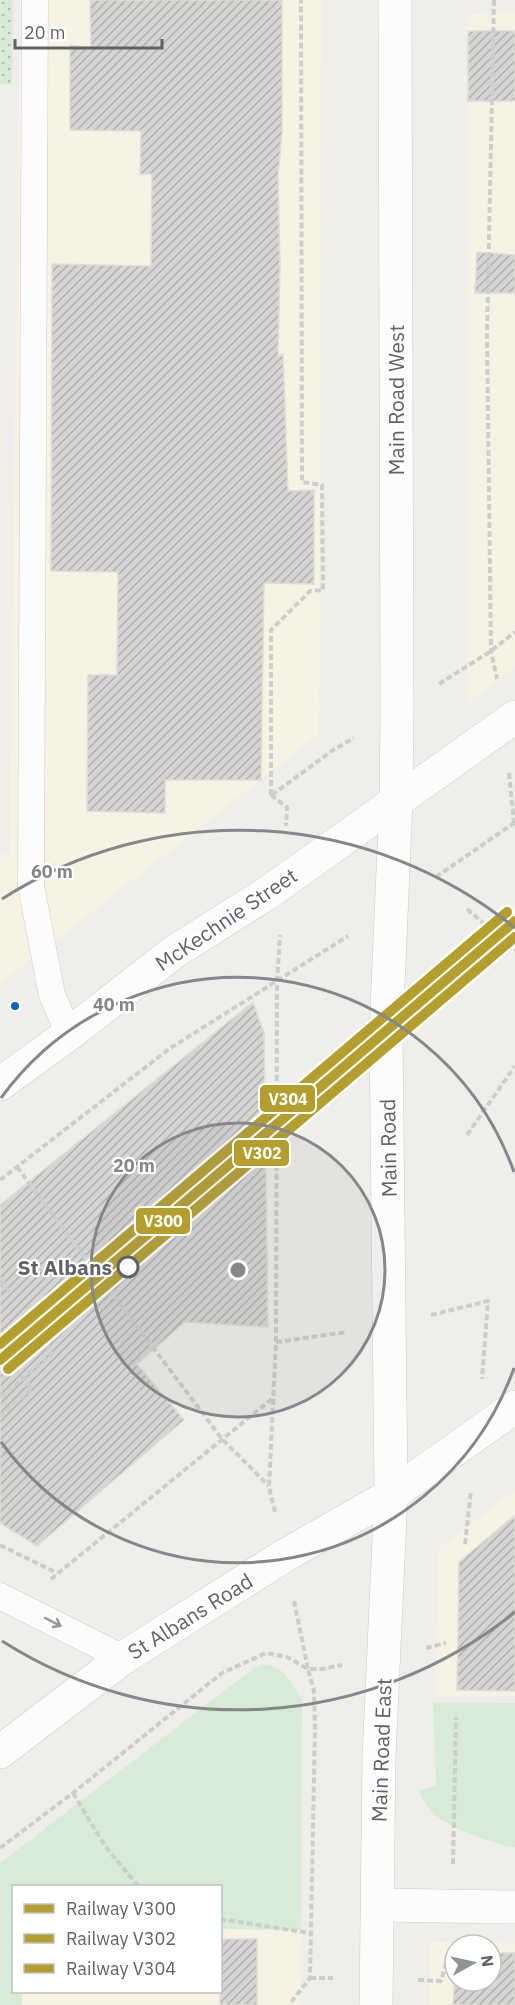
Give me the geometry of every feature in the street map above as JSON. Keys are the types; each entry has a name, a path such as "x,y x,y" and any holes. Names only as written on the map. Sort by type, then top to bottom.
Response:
{"main road":[{"name":"Main Road West","path":"394,0 396,801"},
{"name":"McKechnie Street","path":"0,1084 69,1034 174,952 266,894 515,717"},
{"name":"Main Road","path":"391,1495 386,1032 396,801"},
{"name":"St Albans Road","path":"0,1752 123,1658 284,1556 391,1495 515,1407"},
{"name":"Main Road East","path":"376,2005 379,1757 391,1495"},
{"path":"378,1905 515,1907"}],"lane":[{"path":"35,0 31,886 52,995 69,1034"},
{"path":"9,1600 123,1658"}],"path":[{"path":"17,1167 222,1439 270,1487 276,1342 277,982 287,807 271,795 271,630 310,591 323,590 322,485 303,482 301,0"},
{"path":"494,0 487,334 492,651 515,632"},
{"path":"0,1180 169,1049 391,908 515,822"},
{"path":"467,909 515,950"},
{"path":"467,1135 515,1066"},
{"path":"0,1339 90,1265"},
{"path":"0,1280 10,1292"},
{"path":"0,1397 53,1353 43,1339"},
{"path":"0,1348 32,1389 0,1416"},
{"path":"9,1600 57,1574 273,1398"},
{"path":"0,1545 57,1574"},
{"path":"0,1848 73,1793 222,1673 266,1653 287,1657 308,1669 314,1691 315,1728 310,1978 289,2005"},
{"path":"441,1981 451,1947 456,1717"},
{"path":"73,1793 105,1846 136,1885"},
{"path":"222,1919 310,1933"}],"shaded area":[{"path":"20,0 321,0 319,734 0,984 0,855 10,854"},
{"path":"515,13 515,667 468,703 468,14"},
{"path":"515,1490 515,1696 436,1695 438,1549"},
{"path":"222,1929 301,1930 300,2005 22,2005 22,1993 222,1993"},
{"path":"430,1942 443,1942 443,1993 503,1993 503,1943 515,1943 515,2005 429,2005"}],"green space":[{"path":"0,0 13,0 12,84 0,84"},
{"path":"267,1664 279,1669 292,1683 302,1700 301,1930 222,1929 222,1885 12,1885 12,1993 22,1993 22,2005 0,2005 0,1863 254,1668"},
{"path":"433,1702 515,1703 515,1847 485,1839 442,1820 430,1810 418,1791 436,1786"}],"building":[{"path":"90,0 282,0 282,133 278,176 280,267 278,356 283,354 288,491 314,490 314,584 264,583 261,780 165,780 165,813 87,811 88,675 117,675 118,572 51,571 52,264 151,266 152,174 140,174 141,131 70,130 70,45 91,48"},
{"path":"468,31 515,31 515,101 468,101"},
{"path":"477,252 515,255 515,293 475,293"},
{"name":"St Albans","path":"253,1002 264,1033 268,1327 185,1322 137,1364 184,1420 37,1546 0,1523 0,1205"},
{"path":"515,1515 515,1691 457,1690 459,1562"},
{"path":"222,1939 257,1939 257,2005 220,2005"},
{"path":"503,1953 515,1953 515,2005 453,2005 454,1993 503,1993"}],"rail line":[{"name":"V304","path":"0,1344 507,912"},
{"name":"V300","path":"0,1360 515,921"},
{"name":"V302","path":"8,1369 515,937"}],"place":[{"name":"St Albans","path":"128,1267"}]}
